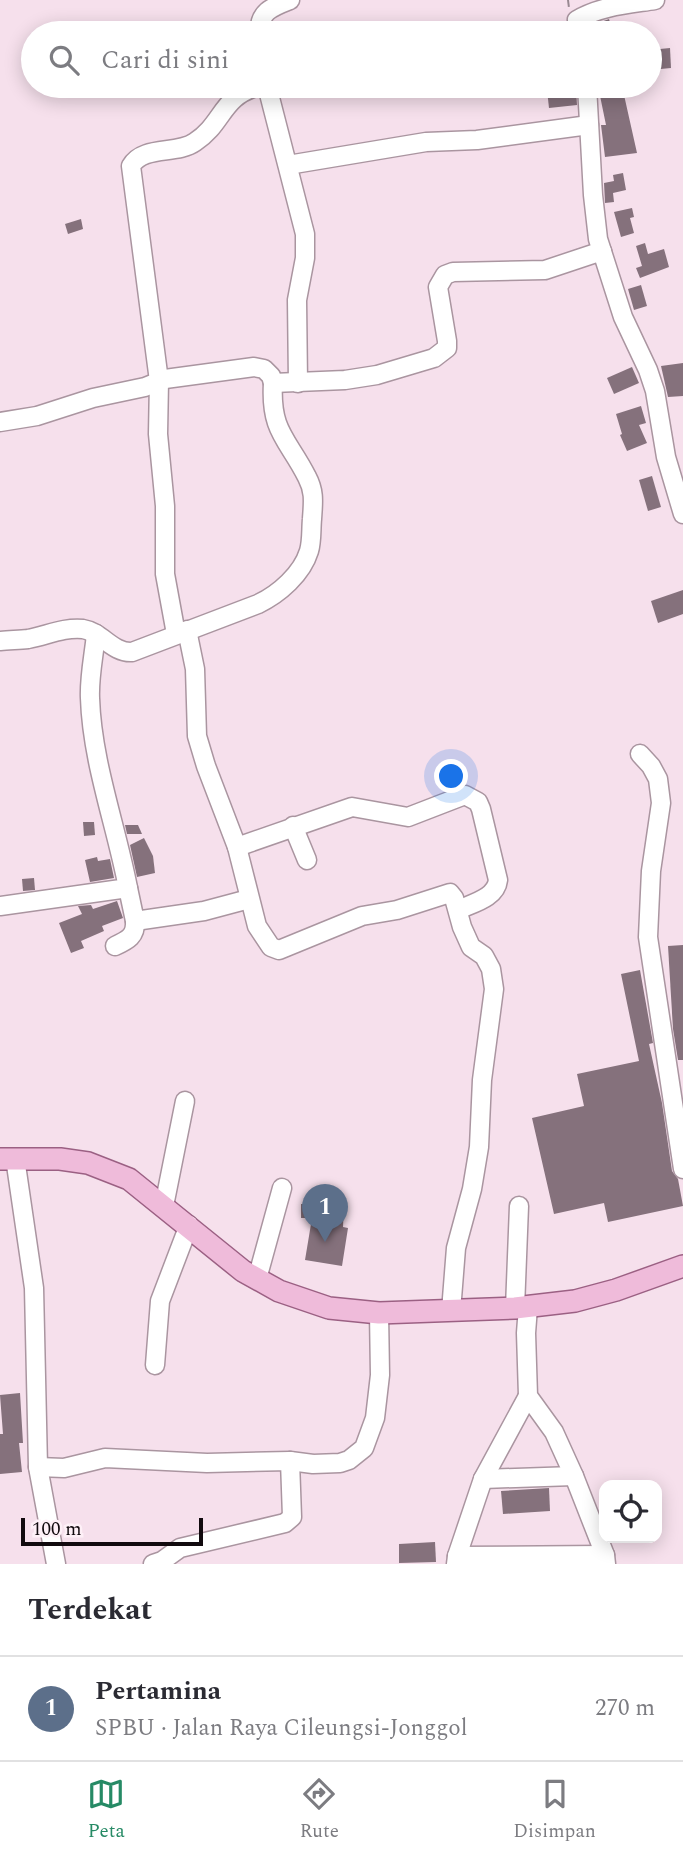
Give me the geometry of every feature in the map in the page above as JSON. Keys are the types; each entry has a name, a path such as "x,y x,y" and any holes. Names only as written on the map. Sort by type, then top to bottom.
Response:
{"main road":[{"path":"7,1158 60,1159 88,1163 130,1179 243,1271 279,1291 329,1308 379,1313 451,1311 575,1301 617,1290 683,1266"}],"street":[{"path":"260,21 263,13 270,7 290,0"},
{"path":"577,21 606,9 655,0"},
{"path":"232,98 211,128 194,143 141,156 131,166 159,382 158,434 165,506 166,574 181,632 195,669 197,736 237,848 249,899 263,937 271,947 279,950 362,916 397,911 444,894 452,895 471,947 484,956 491,969 494,989 482,1080 479,1147 472,1189 456,1248 451,1311"},
{"path":"270,98 305,234 305,258 297,300 298,383"},
{"path":"588,98 593,195 602,251 624,317 648,370 666,457 683,514"},
{"path":"288,165 426,142 477,140 589,125"},
{"path":"273,383 345,380 377,375 434,358 447,348 438,287 445,275 453,272 545,270 602,251"},
{"path":"0,422 37,416 93,398 184,375 254,367 264,369 271,376 273,383 272,399 278,428 307,477 314,495 310,548 306,560 277,594 258,604 127,653 85,629 0,641"},
{"path":"96,634 90,695 92,719 98,760 135,921 133,935 115,946"},
{"path":"640,754 651,766 657,779 661,803 651,871 648,937 678,1102 683,1169"},
{"path":"237,848 352,807 408,817 461,796 472,797 478,802 485,822 498,880 497,889 458,910"},
{"path":"293,826 307,860"},
{"path":"0,906 128,888"},
{"path":"135,921 204,911 249,899"},
{"path":"164,1206 184,1101"},
{"path":"7,1158 34,1288 38,1467 57,1564"},
{"path":"257,1279 282,1188"},
{"path":"519,1206 528,1396 483,1479 456,1560 605,1559 574,1476 554,1432 528,1396"},
{"path":"155,1365 160,1301 189,1225"},
{"path":"38,1467 64,1468 105,1458 340,1463 357,1456 364,1448 375,1418 380,1375 379,1313"},
{"path":"153,1564 180,1548 285,1523 292,1517 290,1461"},
{"path":"483,1479 574,1476"}],"building":[{"path":"670,48 671,68 662,69 662,49"},
{"path":"548,98 577,98 577,105 549,108"},
{"path":"600,98 625,98 637,153 605,157 601,125 606,125"},
{"path":"623,173 626,190 613,193 614,202 605,203 604,183 614,181 613,175"},
{"path":"632,208 634,217 630,218 634,233 621,237 614,212"},
{"path":"81,219 83,229 68,234 65,224"},
{"path":"645,243 648,254 664,249 669,267 640,278 636,268 642,266 636,246"},
{"path":"641,285 647,306 634,310 628,289"},
{"path":"683,363 683,396 668,397 661,366"},
{"path":"632,367 639,383 614,394 607,378"},
{"path":"641,406 646,423 639,425 647,443 627,451 620,435 622,434 616,414"},
{"path":"652,476 661,507 648,511 639,480"},
{"path":"683,590 683,614 658,623 651,601"},
{"path":"83,822 94,822 95,835 84,836"},
{"path":"125,825 138,825 142,834 127,834"},
{"path":"144,838 153,856 155,873 137,877 130,845"},
{"path":"97,857 98,861 110,859 114,878 90,882 85,860"},
{"path":"34,878 35,890 23,891 22,879"},
{"path":"117,901 123,918 102,926 104,931 81,941 84,948 71,953 59,923 82,914 78,906 91,905 93,909"},
{"path":"683,945 683,1060 678,1060 673,1029 668,946"},
{"path":"640,970 653,1043 649,1044 662,1103 672,1171 678,1179 683,1206 608,1222 604,1203 554,1214 532,1118 584,1106 577,1074 639,1061 621,974"},
{"path":"301,1204 344,1204 343,1227 348,1228 342,1266 305,1260 312,1218 301,1218"},
{"path":"20,1393 23,1443 19,1443 22,1472 0,1474 0,1434 3,1434 0,1395"},
{"path":"549,1488 550,1511 503,1514 501,1491"},
{"path":"435,1542 436,1562 399,1563 399,1544"}],"place":[{"name":"Pertamina","path":"325,1242"}]}
